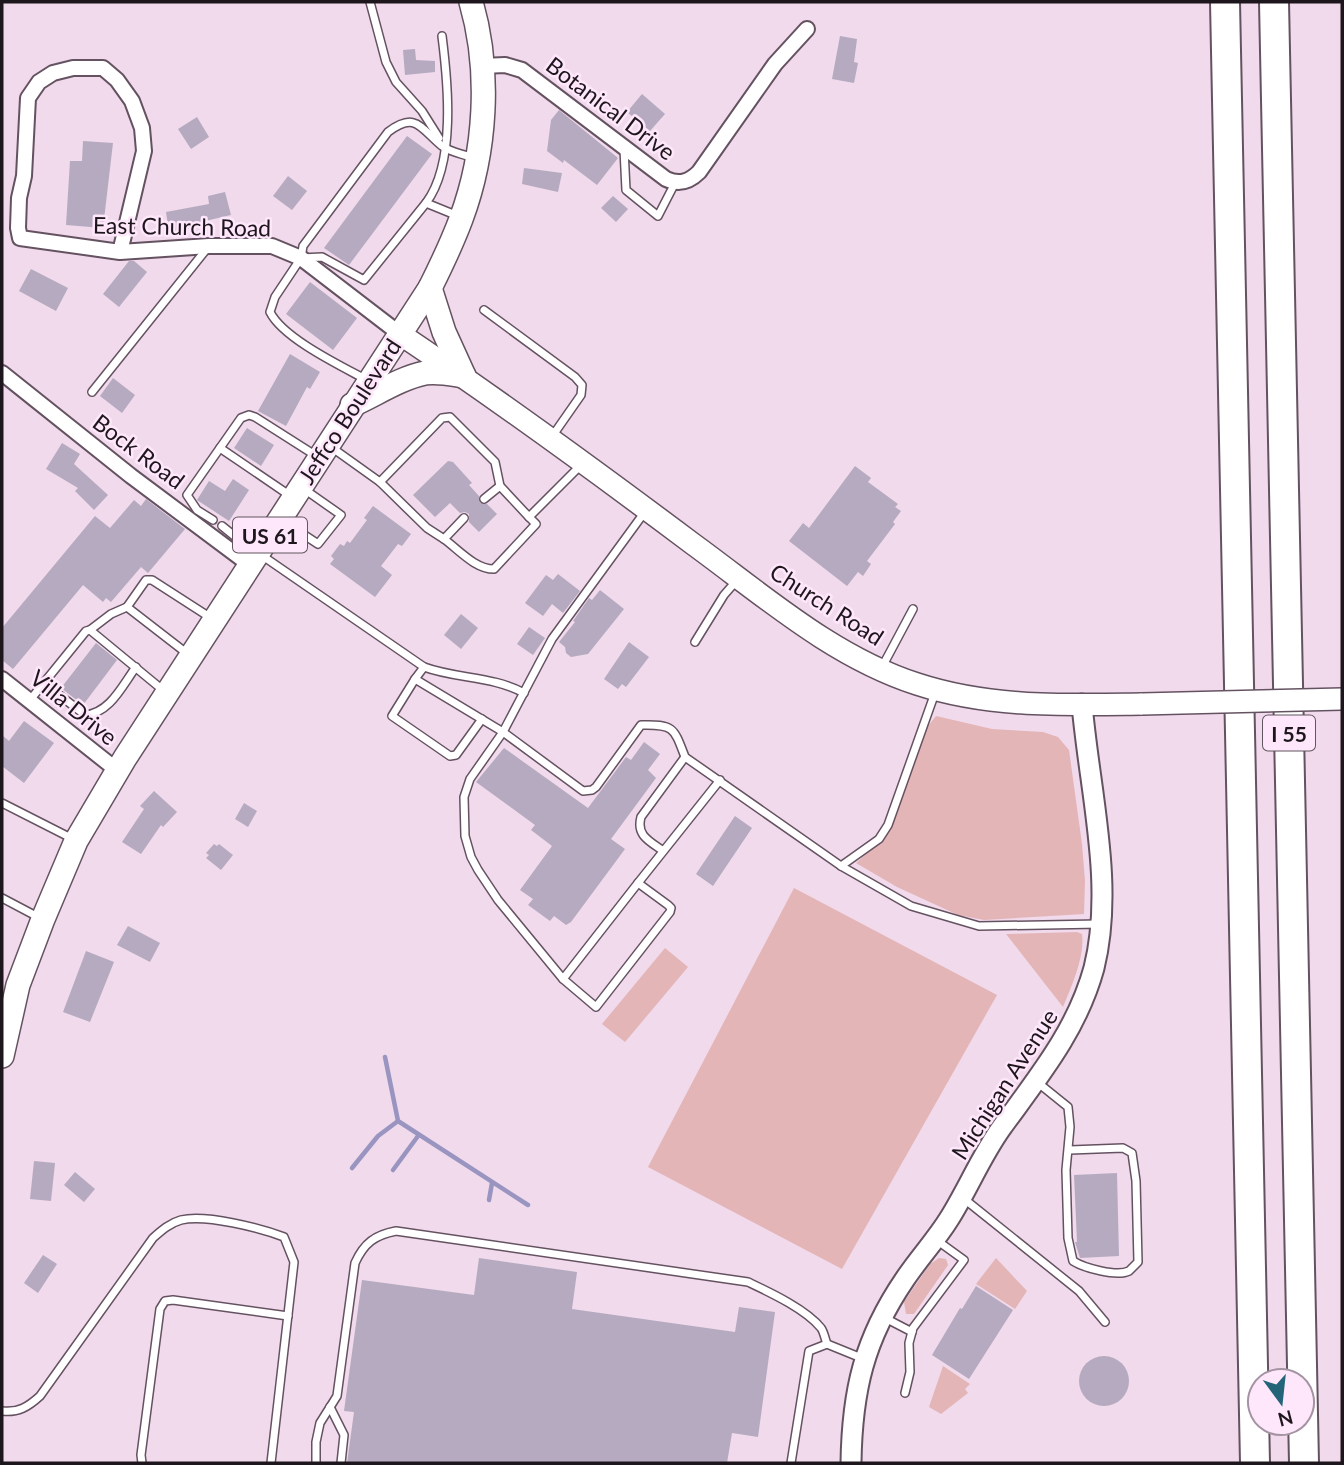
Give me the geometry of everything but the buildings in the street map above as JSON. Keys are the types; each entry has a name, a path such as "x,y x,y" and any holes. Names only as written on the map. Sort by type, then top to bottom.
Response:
{"highway":[{"name":"I 55","path":"1225,2 1255,1463"},
{"name":"I 55","path":"1275,2 1304,1463"}],"main road":[{"name":"Jeffco Boulevard","path":"2,1056 8,1005 76,841 117,771 430,288 461,218 477,159 482,66 471,2"},
{"path":"352,405 410,377 426,373 464,376 444,332 430,288"},
{"name":"Church Road","path":"400,334 464,376 828,641 880,670 937,690 992,701 1142,704 1342,699"}],"street":[{"name":"Botanical Drive","path":"482,66 505,65 522,70 624,148 675,183 692,179 699,172 775,64 807,29"},
{"name":"East Church Road","path":"120,252 144,151 142,128 132,101 117,80 103,68 73,68 53,73 39,82 28,97 24,176 19,198 20,238 120,252 209,246 272,246 301,258 400,334"},
{"name":"Bock Road","path":"2,373 131,476 254,559"},
{"name":"Villa Drive","path":"2,679 117,771"},
{"name":"Michigan Avenue","path":"851,1463 854,1407 864,1359 881,1316 962,1197 990,1144 1066,1037 1084,998 1094,965 1101,924 1102,880 1082,704"}],"lane":[{"path":"370,2 384,54 396,82 422,111 445,148"},
{"path":"301,258 322,257 364,280 436,190 445,148 448,83 442,36"},
{"path":"369,381 322,357 275,321 270,312 275,297 301,258 303,246 387,132 410,121 421,125 445,148 477,159"},
{"path":"624,148 626,190 658,216 675,183"},
{"path":"426,203 461,218"},
{"path":"92,393 209,246"},
{"path":"484,310 582,385 581,395 551,439"},
{"path":"213,520 197,510 187,495 241,418 249,415 380,482 427,528 444,538 474,563 487,569 494,569 536,524 500,486 495,462 450,417 442,418 380,482"},
{"path":"220,449 341,515 318,544 280,519"},
{"path":"529,517 583,463"},
{"path":"484,499 500,486"},
{"path":"638,883 671,908 600,1005 592,1005 563,979 498,900 471,857 464,807 466,787 503,732 552,639 629,530 647,509"},
{"path":"444,538 464,518"},
{"path":"222,526 254,559 424,667 509,684 524,693"},
{"path":"695,642 724,595 739,578"},
{"path":"30,699 86,631 127,607 146,580 152,580 214,620"},
{"path":"127,607 191,656"},
{"path":"880,670 913,610"},
{"path":"90,630 167,694"},
{"path":"44,683 85,715 94,714 107,706 136,667"},
{"path":"424,667 392,716 450,756 456,755 482,719"},
{"path":"415,679 503,732 583,791 596,787 641,725 664,725 676,734 685,757 841,866 911,906 979,926 1101,924"},
{"path":"841,866 880,839 888,825 937,690"},
{"path":"662,850 642,836 638,827 641,817 685,757"},
{"path":"563,979 662,850 720,780"},
{"path":"2,803 76,841"},
{"path":"2,898 43,919"},
{"path":"1036,1082 1068,1107 1068,1238 1073,1261 1082,1267 1095,1270 1130,1270 1138,1262 1136,1181 1132,1153 1123,1149 1070,1150"},
{"path":"962,1197 1079,1291 1105,1322"},
{"path":"2,1411 17,1411 40,1396 153,1238 165,1227 193,1219 257,1227 284,1237 294,1262 271,1463"},
{"path":"317,1463 316,1442 320,1423 337,1396 355,1263 371,1239 383,1233 396,1231 748,1282 786,1302 810,1319 821,1328 827,1344"},
{"path":"905,1394 910,1372 909,1343 912,1332 964,1260 935,1239"},
{"path":"142,1463 160,1309 165,1301 288,1316"},
{"path":"881,1316 912,1332"},
{"path":"791,1463 809,1350 827,1344 864,1359"},
{"path":"330,1407 344,1435 341,1463"}],"shaded area":[{"path":"936,716 992,729 1043,732 1058,737 1069,750 1082,844 1084,914 984,920 958,915 897,887 856,863 887,835 928,726"},
{"path":"794,888 997,995 842,1269 648,1167"},
{"path":"1006,934 1082,934 1082,952 1063,1007"},
{"path":"665,948 688,967 625,1042 602,1024"},
{"path":"939,1258 946,1259 948,1265 914,1314 906,1314 904,1302 930,1264"},
{"path":"996,1258 1027,1291 1015,1309 976,1284"},
{"path":"943,1366 970,1384 965,1389 968,1393 941,1414 929,1407"}],"waterway":[{"path":"385,1057 398,1121 528,1205"},
{"path":"352,1168 378,1136 398,1121"},
{"path":"393,1170 418,1136"},
{"path":"489,1200 492,1183"}]}
